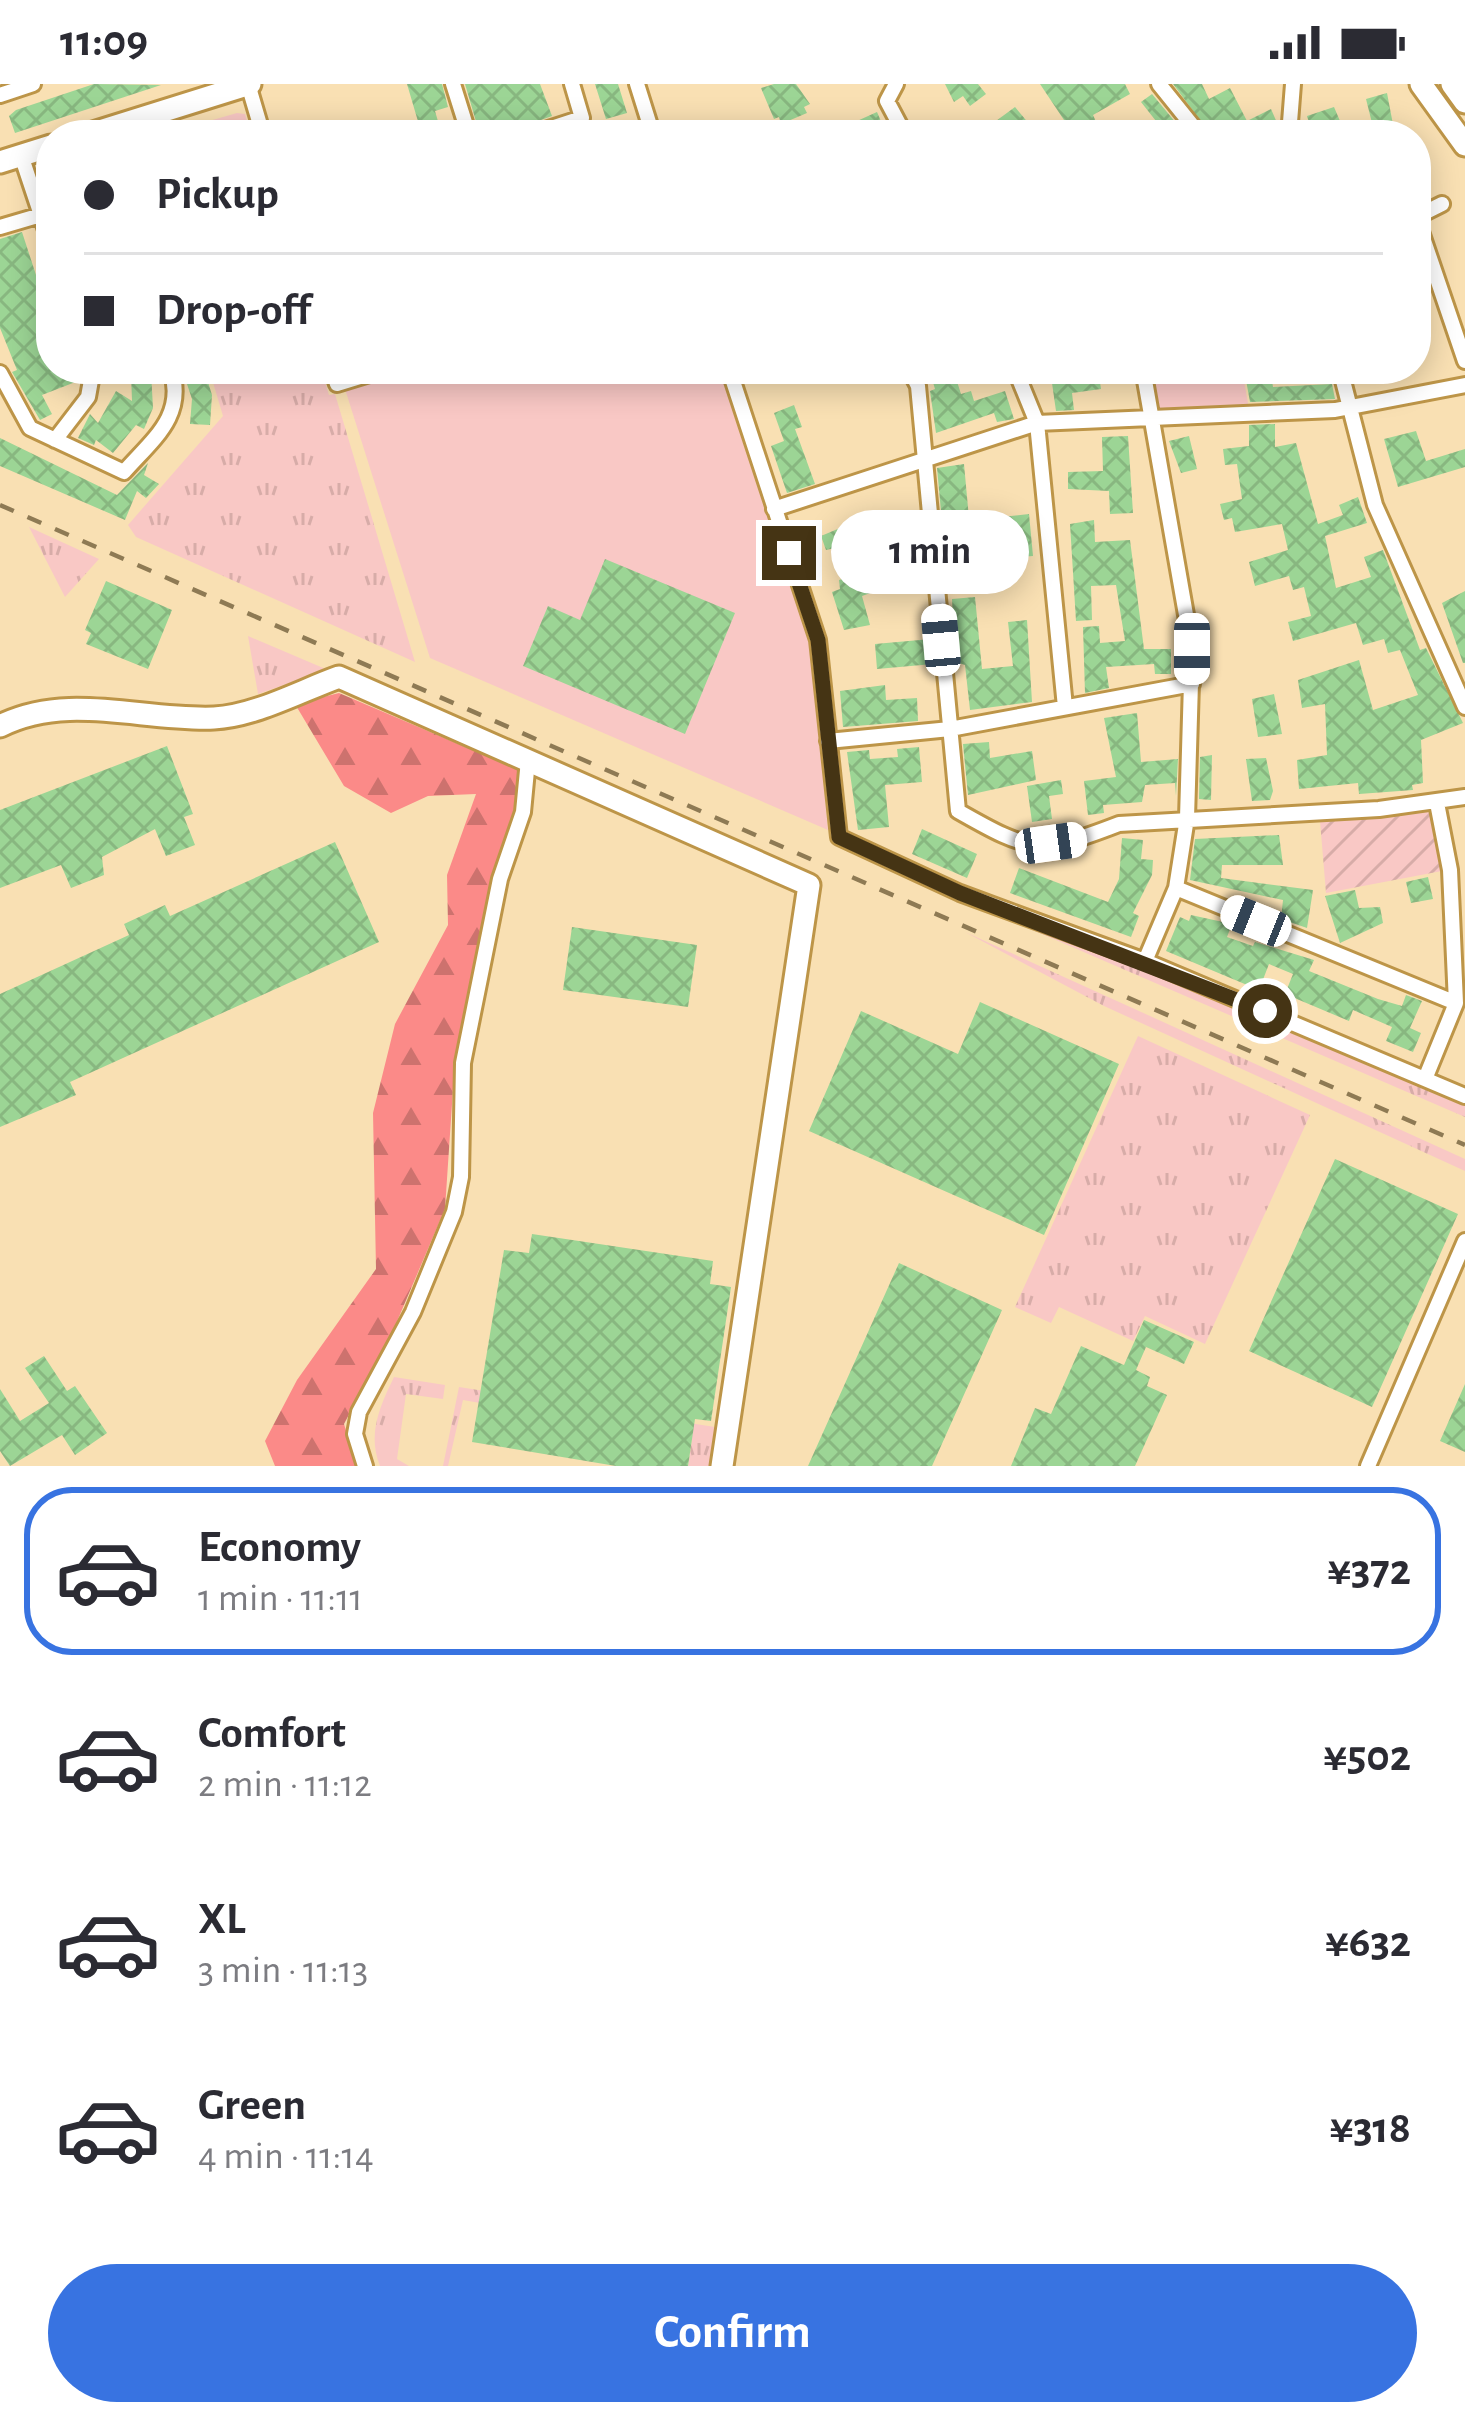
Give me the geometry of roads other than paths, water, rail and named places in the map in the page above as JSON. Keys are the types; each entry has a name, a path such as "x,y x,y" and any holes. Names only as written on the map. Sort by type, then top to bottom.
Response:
{"street":[{"path":"0,95 33,84"},
{"path":"135,120 249,84 259,120"},
{"path":"453,84 464,120"},
{"path":"572,84 583,118 577,120"},
{"path":"637,84 648,120"},
{"path":"896,84 887,101 897,120"},
{"path":"1159,84 1188,120"},
{"path":"1287,120 1294,84"},
{"path":"1421,84 1465,145"},
{"path":"1452,84 1465,102"},
{"path":"10,159 36,199"},
{"path":"1431,210 1442,204"},
{"path":"0,227 36,217"},
{"path":"1431,256 1465,361"},
{"path":"0,374 23,420 124,472 173,416 176,384"},
{"path":"55,440 88,397 90,384"},
{"path":"734,384 818,640 839,837 960,893 1145,961 1465,1096"},
{"path":"917,384 958,811 1022,847 1079,839 1119,824 1465,797"},
{"path":"1021,384 1037,424 1065,707"},
{"path":"1145,384 1192,649 1192,683 1186,818 1176,888 1145,961"},
{"path":"1342,384 1375,505 1458,672 1465,707"},
{"path":"774,509 1037,424 1346,408 1465,385"},
{"path":"0,726 34,713 68,709 230,716 339,677 809,884 723,1466"},
{"path":"828,741 950,729 1192,683"},
{"path":"365,1466 355,1434 359,1412 412,1312 454,1212 461,1177 463,1064 500,879 524,812 528,760"},
{"path":"1425,1079 1456,1004 1450,870 1437,802"},
{"path":"1176,888 1456,1004"},
{"path":"1368,1466 1465,1241"}],"railway":[{"path":"0,505 1465,1145"}]}
